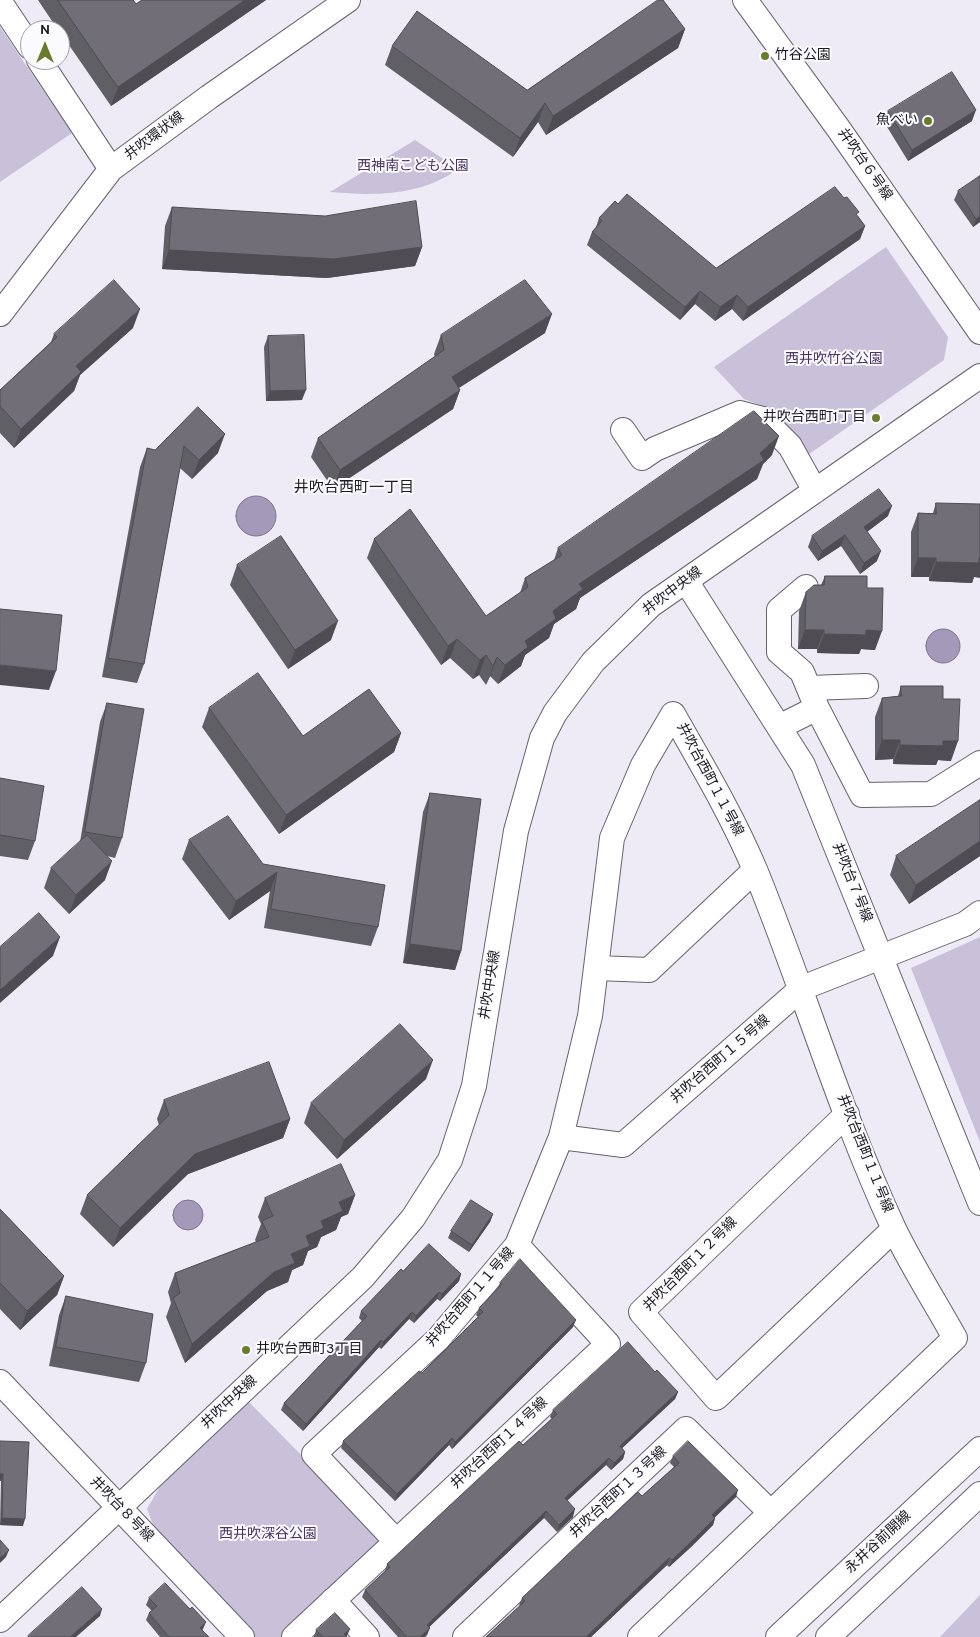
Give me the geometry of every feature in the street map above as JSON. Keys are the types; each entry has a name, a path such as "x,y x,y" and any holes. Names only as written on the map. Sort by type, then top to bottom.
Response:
{"street":[{"name":"井吹環状線","path":"0,314 111,169 209,97 348,0"},
{"name":"井吹台６号線","path":"745,0 838,128 980,332"},
{"path":"0,2 20,32"},
{"path":"46,70 111,169"},
{"name":"井吹中央線","path":"0,1620 363,1277 414,1218 450,1160 474,1086 516,831 542,738 556,713 593,662 651,606 980,376"},
{"path":"622,430 642,458 655,449 740,413 763,419 790,446 815,491"},
{"name":"井吹台７号線","path":"686,581 803,765 980,1203"},
{"path":"806,587 779,610 780,652 802,672 813,698 862,795 931,794 980,763"},
{"path":"780,727 813,698 866,686"},
{"name":"井吹台西町１１号線","path":"395,1540 314,1454 438,1339 517,1245 561,1137 590,1016 612,838 643,765 673,714 718,792 755,870 802,988 846,1114 894,1229 955,1338 640,1637"},
{"path":"596,968 649,970 755,870"},
{"name":"井吹台西町１５号線","path":"561,1137 623,1146 802,988 965,924 980,913"},
{"name":"井吹台西町１２号線","path":"846,1114 641,1312 716,1398 894,1229"},
{"name":"井吹台西町１４号線","path":"294,1637 395,1540 608,1344 517,1245"},
{"name":"井吹台８号線","path":"0,1382 242,1637"},
{"name":"井吹台西町１３号線","path":"465,1637 686,1429 770,1512"},
{"name":"永井谷前開線","path":"778,1637 980,1449"},
{"path":"828,1637 980,1494"},
{"path":"333,1600 366,1637"}],"green space":[{"path":"0,27 20,56 20,70 29,70 72,133 0,182"},
{"name":"西神南こども公園","path":"415,140 458,169 429,185 397,192 364,194 330,192"},
{"name":"西井吹竹谷公園","path":"886,247 948,337 944,360 805,457 763,406 744,399 714,367"},
{"path":"980,937 980,1142 911,968"},
{"name":"西井吹深谷公園","path":"246,1399 383,1538 281,1637 255,1637 157,1535 147,1509 163,1481"},
{"path":"980,1595 980,1637 940,1637"}],"shaded area":[{"path":"256,496 270,502 276,516 270,530 256,536 242,530 236,516 242,502"},
{"path":"943,629 955,634 960,646 955,658 943,663 931,658 926,646 931,634"},
{"path":"188,1200 199,1204 203,1215 199,1226 188,1230 177,1226 173,1215 177,1204"}],"building":[{"path":"58,0 133,0 136,4 142,0 245,0 118,87"},
{"path":"658,0 663,0 685,29 553,116 545,103 520,138 392,46 417,11 527,90"},
{"name":"魚べい","path":"952,72 976,110 912,150 888,111"},
{"path":"980,176 980,216 976,219 958,191"},
{"path":"835,187 844,198 847,197 859,212 856,214 865,226 748,307 737,295 720,307 700,291 685,307 592,232 602,221 599,218 615,201 618,204 627,194 716,268"},
{"path":"416,201 422,247 334,259 169,250 172,207 325,216"},
{"path":"114,280 140,309 76,366 81,372 21,429 0,406 0,390 57,337 54,334"},
{"path":"525,280 552,314 452,377 460,390 340,470 318,438 444,350 441,335"},
{"path":"304,335 306,390 270,391 268,336"},
{"path":"198,407 225,434 199,460 184,446 144,664 108,658 147,448 155,450"},
{"path":"754,411 779,436 760,453 764,460 579,584 583,589 553,611 556,619 525,641 528,647 505,665 497,657 493,666 486,655 480,660 457,639 448,646 374,539 410,509 486,616 528,587 525,578 562,555 558,548"},
{"path":"879,489 892,506 864,527 881,551 864,563 845,535 822,551 812,536"},
{"path":"936,503 980,504 979,563 936,562 936,558 918,558 918,513 936,514"},
{"path":"281,536 338,621 295,650 237,565"},
{"path":"825,576 867,576 867,588 883,588 882,631 866,630 866,635 824,634 824,630 805,630 806,592 814,585 824,585"},
{"path":"0,609 62,615 56,671 0,665"},
{"path":"258,673 303,736 369,689 401,733 286,815 209,708"},
{"path":"901,686 943,686 943,699 960,699 958,741 943,741 943,746 900,745 900,740 882,740 882,698 901,696"},
{"path":"107,703 144,709 122,838 85,832"},
{"path":"0,778 44,786 35,841 0,835"},
{"path":"430,793 481,799 461,951 410,944"},
{"path":"980,800 980,841 916,885 896,856"},
{"path":"228,816 263,864 385,885 378,927 271,909 277,872 236,901 189,840"},
{"path":"87,835 112,861 76,895 51,868"},
{"path":"39,913 60,937 0,990 0,947"},
{"path":"400,1024 433,1060 344,1140 311,1103"},
{"path":"269,1062 290,1119 195,1154 120,1228 87,1195 169,1115 164,1100"},
{"path":"341,1164 355,1195 339,1202 343,1211 321,1221 324,1228 306,1236 310,1246 291,1254 295,1263 274,1272 192,1344 173,1298 180,1293 175,1273 269,1237 262,1221 273,1216 265,1198"},
{"path":"471,1200 493,1214 472,1245 451,1231"},
{"path":"0,1209 64,1276 27,1311 0,1283"},
{"path":"429,1244 461,1274 442,1294 439,1292 416,1316 412,1312 383,1342 381,1340 306,1424 284,1403 367,1316 361,1311 401,1269 403,1271"},
{"path":"520,1259 576,1320 455,1442 452,1438 397,1494 343,1441 419,1371 422,1373 483,1312 479,1308 502,1284 500,1283"},
{"path":"66,1296 153,1314 146,1363 56,1347"},
{"path":"628,1342 655,1372 657,1370 678,1392 620,1446 625,1452 614,1463 609,1458 565,1498 575,1509 559,1525 546,1511 427,1625 430,1628 420,1637 407,1637 365,1590 390,1567 387,1564 519,1441 523,1445 557,1414 553,1410"},
{"path":"0,1441 29,1442 25,1519 2,1518 3,1474 0,1474"},
{"path":"688,1441 738,1490 712,1515 715,1518 693,1540 672,1560 669,1558 586,1637 486,1637 525,1601 522,1598 606,1518 608,1520 638,1492 642,1496 679,1463 673,1456"},
{"path":"0,1540 9,1550 0,1558"},
{"path":"165,1583 190,1609 192,1607 206,1622 200,1628 209,1637 169,1637 149,1613 157,1606 149,1598"},
{"path":"82,1587 102,1609 70,1637 28,1636"},
{"path":"335,1613 350,1629 344,1634 347,1637 323,1637 316,1630"}],"place":[{"name":"竹谷公園","path":"765,56"},
{"name":"魚べい","path":"928,121"},
{"name":"井吹台西町1丁目","path":"876,418"},
{"name":"井吹台西町3丁目","path":"246,1350"}],"district":[{"name":"井吹台西町一丁目","path":"354,489"}]}
